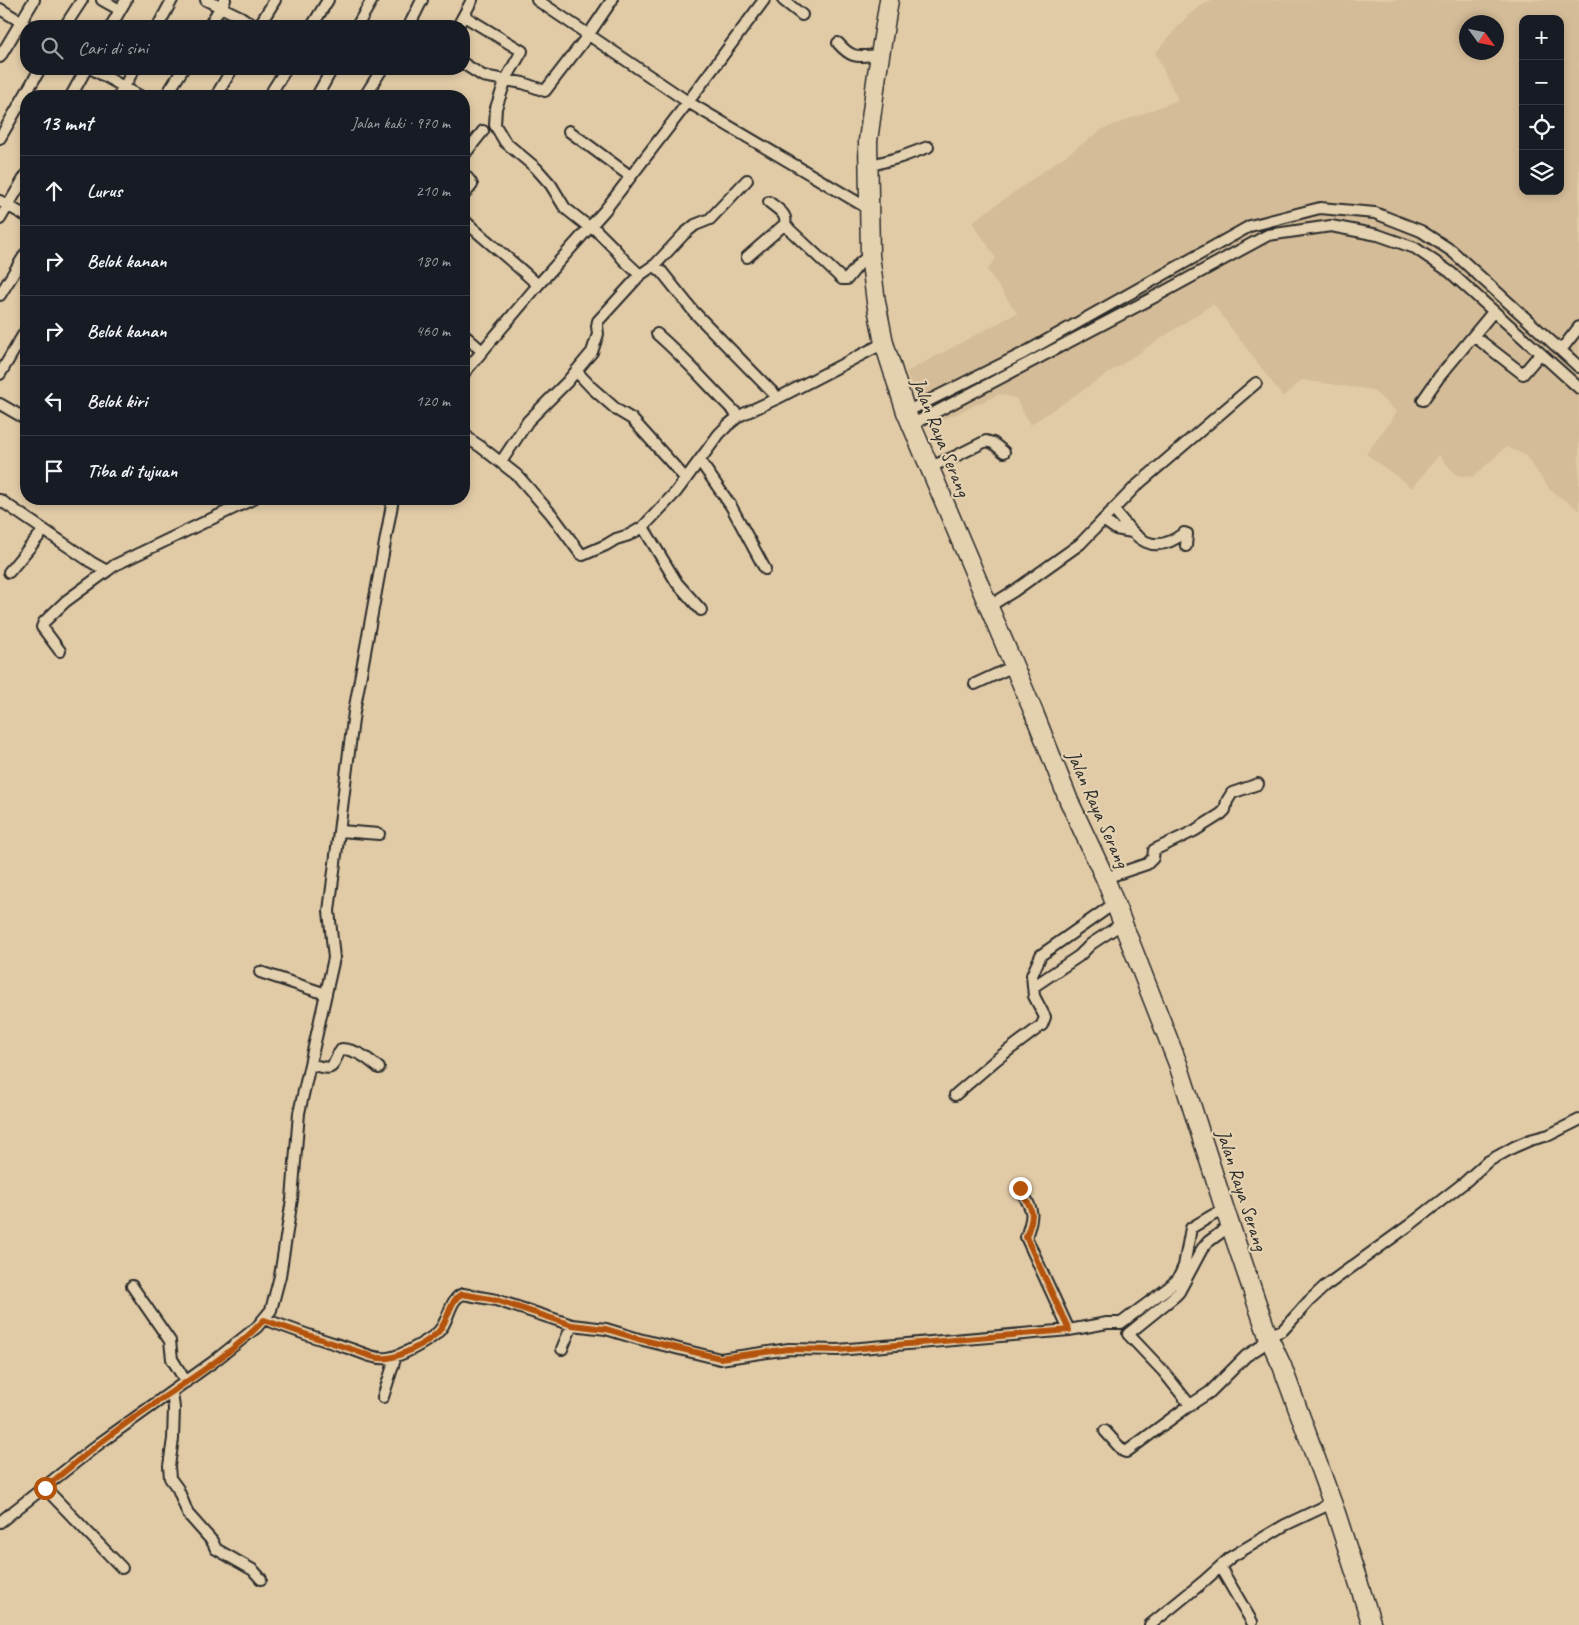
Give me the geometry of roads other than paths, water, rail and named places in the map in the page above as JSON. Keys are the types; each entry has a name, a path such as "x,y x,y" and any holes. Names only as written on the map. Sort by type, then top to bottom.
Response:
{"highway":[{"name":"Jalan Raya Serang","path":"889,0 868,141 870,255 884,343 909,418 1034,713 1069,802 1116,903 1178,1064 1268,1336 1282,1366 1332,1503 1372,1625"}],"street":[{"path":"26,20 34,0"},
{"path":"69,20 82,0"},
{"path":"102,0 120,10"},
{"path":"114,20 126,0"},
{"path":"161,20 172,0"},
{"path":"206,0 222,4 244,20"},
{"path":"263,20 275,0"},
{"path":"316,20 328,0"},
{"path":"360,20 372,0"},
{"path":"411,20 422,0"},
{"path":"462,20 472,0"},
{"path":"537,0 688,102 868,209"},
{"path":"470,68 483,76 523,83 545,91 589,34 612,0"},
{"path":"470,366 605,210 764,0"},
{"path":"783,0 802,16"},
{"path":"213,20 222,4"},
{"path":"0,9 20,22"},
{"path":"464,16 522,51 506,79 496,108 495,125 505,142 536,168 565,208 590,226 640,275"},
{"path":"0,57 20,30"},
{"path":"838,43 847,54 854,56 880,55"},
{"path":"28,90 37,75"},
{"path":"74,90 83,75"},
{"path":"100,75 119,90"},
{"path":"123,90 131,75"},
{"path":"170,90 179,75"},
{"path":"220,90 228,75"},
{"path":"273,90 282,75"},
{"path":"320,90 329,75"},
{"path":"369,90 378,75"},
{"path":"0,138 20,104"},
{"path":"470,147 483,131"},
{"path":"568,131 630,176"},
{"path":"868,166 928,147"},
{"path":"501,462 528,421 592,352 598,334 598,322 640,275 654,266 695,225 710,218 747,180"},
{"path":"0,219 4,203 20,183"},
{"path":"747,257 785,224 786,219 784,215 769,202"},
{"path":"4,203 20,212"},
{"path":"909,418 1250,226 1320,208 1375,213 1421,231 1452,251 1579,367"},
{"path":"785,224 842,280 846,279 857,265 870,255"},
{"path":"470,226 538,285"},
{"path":"909,418 1160,294 1268,235 1331,226 1378,235 1415,248 1433,259 1450,272 1579,388"},
{"path":"1217,244 1224,259"},
{"path":"0,295 20,263"},
{"path":"654,266 662,272 694,312 778,398"},
{"path":"1423,400 1439,377 1493,312"},
{"path":"1553,364 1579,327"},
{"path":"657,334 678,352 715,393 739,416"},
{"path":"1474,336 1523,374 1540,354"},
{"path":"0,374 20,340"},
{"path":"470,340 482,351"},
{"path":"470,440 518,476 552,514 583,555 616,539 629,536 643,527 686,479 719,434 739,416 884,343"},
{"path":"576,371 617,410 632,419 686,479"},
{"path":"988,607 1014,592 1080,544 1136,486 1256,383"},
{"path":"0,404 20,416"},
{"path":"930,467 986,441 993,443 1004,452"},
{"path":"700,461 731,506 765,569"},
{"path":"0,500 90,562 107,571"},
{"path":"60,651 42,627 44,622 66,601 116,565 241,505"},
{"path":"0,1522 106,1438 186,1382 249,1334 264,1320 271,1310 280,1276 292,1199 300,1113 334,958 329,911 354,712 389,505"},
{"path":"1113,510 1132,532 1147,542 1156,545 1173,541 1184,533 1187,536 1186,546"},
{"path":"1104,520 1116,529 1132,532"},
{"path":"643,527 677,583 701,610"},
{"path":"9,572 44,530"},
{"path":"975,684 1014,666"},
{"path":"1105,878 1147,864 1153,858 1154,850 1194,831 1221,814 1225,810 1227,801 1232,793 1258,784"},
{"path":"340,832 380,834"},
{"path":"955,1096 997,1058 1042,1025 1046,1017 1034,996 1032,975 1041,955 1116,903"},
{"path":"1033,988 1079,956 1091,944 1123,924"},
{"path":"260,972 326,994"},
{"path":"310,1064 326,1068 331,1067 342,1049 349,1049 362,1055 379,1068"},
{"path":"1105,1431 1123,1452 1126,1452 1210,1392 1246,1356 1260,1347 1268,1336 1283,1330 1324,1287 1411,1224 1465,1182 1487,1162 1506,1150 1549,1134 1579,1120"},
{"path":"1020,1188 1032,1211 1032,1219 1026,1237 1069,1330"},
{"path":"264,1320 381,1358 396,1356 421,1344 438,1332 449,1315 454,1299 462,1294 496,1300 572,1325 606,1329 639,1339 720,1358 789,1349 838,1350 1069,1330 1108,1323 1121,1323 1178,1280 1184,1266 1191,1228 1213,1215 1228,1218 1202,1249 1179,1292 1128,1334 1163,1371 1190,1405"},
{"path":"132,1286 170,1341 172,1359 186,1382"},
{"path":"562,1349 572,1325"},
{"path":"383,1397 396,1356"},
{"path":"172,1392 174,1408 173,1439 169,1466 170,1478 178,1489 188,1514 212,1541 216,1549 253,1570 261,1579"},
{"path":"45,1488 122,1568"},
{"path":"1150,1625 1242,1550 1285,1525 1332,1503"},
{"path":"1220,1567 1252,1622"}]}
